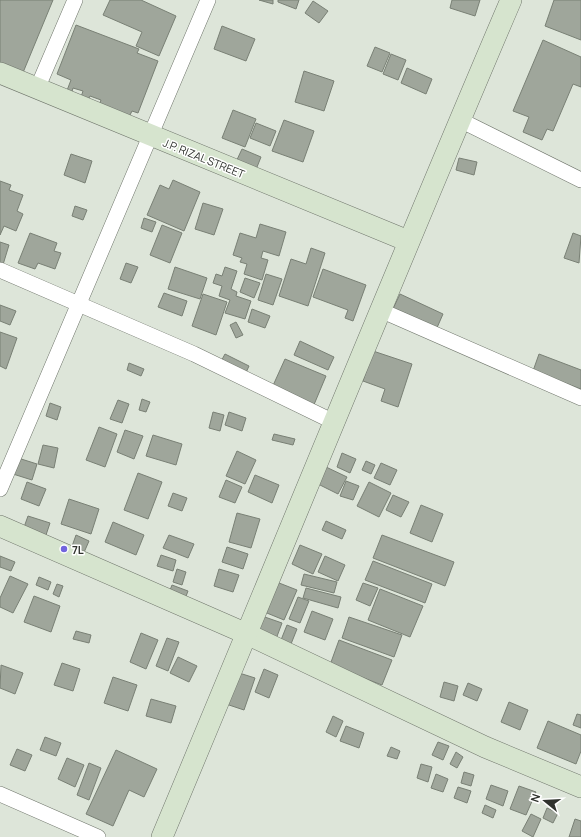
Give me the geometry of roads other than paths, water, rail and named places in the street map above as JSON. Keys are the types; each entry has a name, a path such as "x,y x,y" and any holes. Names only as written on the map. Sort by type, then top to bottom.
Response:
{"street":[{"path":"37,89 75,0"},
{"path":"0,489 80,304 149,135 208,0"},
{"path":"162,837 408,241 511,0"},
{"name":"J.P. RIZAL STREET","path":"0,73 408,241"},
{"path":"460,120 581,180"},
{"path":"0,270 194,354 334,422"},
{"path":"380,310 581,398"},
{"path":"0,526 247,634 485,747 581,787"},
{"path":"0,794 98,837"}],"place":[{"name":"7L","path":"64,549"}]}
